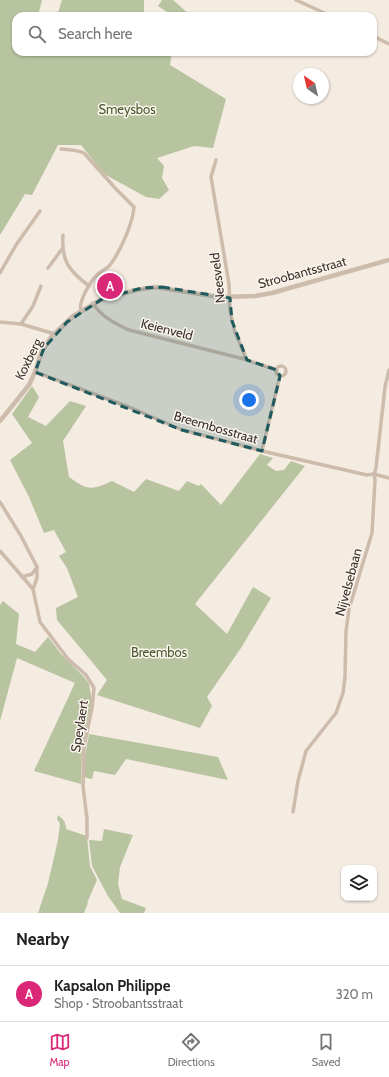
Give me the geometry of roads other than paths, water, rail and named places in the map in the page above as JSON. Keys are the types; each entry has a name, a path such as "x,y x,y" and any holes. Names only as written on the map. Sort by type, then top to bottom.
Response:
{"street":[{"path":"296,0 322,12"},
{"path":"377,38 389,44"},
{"path":"61,149 77,150 84,153 134,207 132,220 113,260 108,268 94,278 80,306 81,310"},
{"name":"Neesveld","path":"216,160 211,177 229,284 232,321 245,355 244,359"},
{"path":"0,273 16,245 40,211"},
{"path":"63,235 62,249 66,262 74,273 89,286"},
{"path":"48,268 62,249"},
{"path":"56,256 66,262"},
{"name":"Stroobantsstraat","path":"81,310 102,299 123,292 155,287 208,296 230,298 255,296 272,293 389,260"},
{"path":"21,324 33,306 41,286"},
{"name":"Keienveld","path":"93,303 98,310 119,325 129,330 244,359"},
{"name":"Koxberg","path":"0,421 23,393 35,372 44,348 55,334 81,310"},
{"path":"0,322 21,324 55,334"},
{"path":"244,359 276,370 280,376"},
{"path":"276,370 280,366 286,369 286,374 280,376"},
{"name":"Nijvelsebaan","path":"293,812 298,781 306,750 336,713 343,693 345,678 346,631 349,609 372,533 375,480 374,474 376,468 385,387 389,370"},
{"name":"Breembosstraat","path":"35,372 129,407 182,430 262,451 367,475 374,474 389,478"},
{"path":"262,451 280,376"},
{"path":"0,502 37,567 32,574 22,577"},
{"path":"0,551 33,589"},
{"name":"Speylaert","path":"37,567 37,578 33,589 38,616 43,626 68,659 86,675 94,688 92,708 84,747 83,786 87,819 87,838"}],"place":[{"name":"Kapsalon Philippe","path":"110,286"}],"park label":[{"name":"Smeysbos","path":"127,109"},
{"name":"Breembos","path":"159,652"}]}
